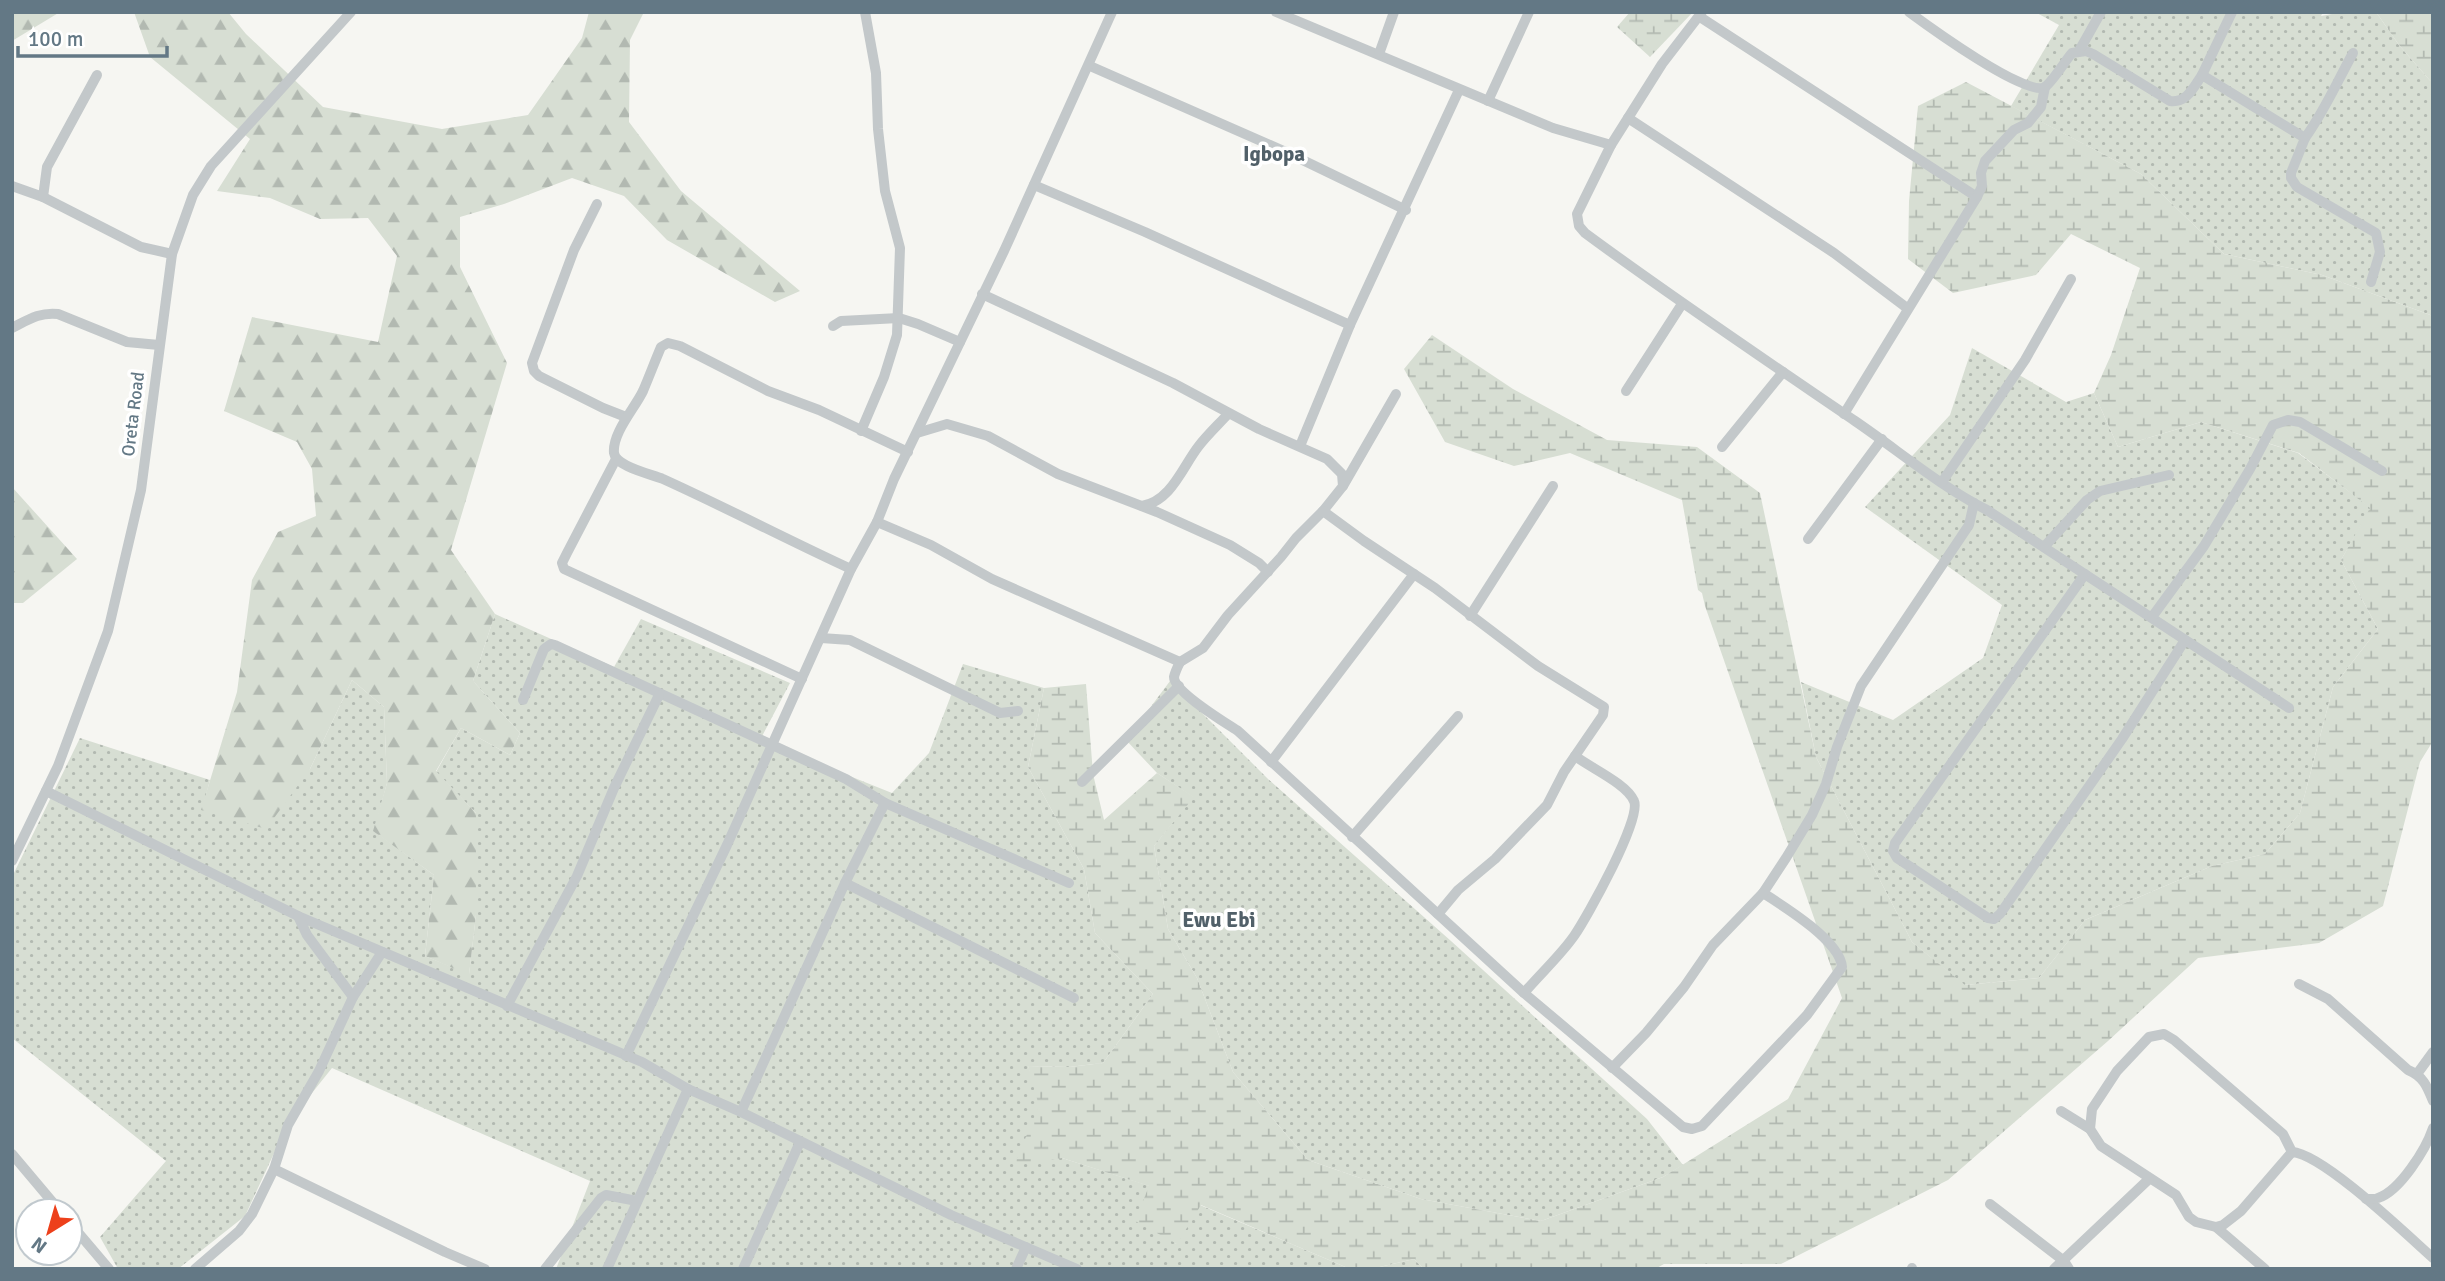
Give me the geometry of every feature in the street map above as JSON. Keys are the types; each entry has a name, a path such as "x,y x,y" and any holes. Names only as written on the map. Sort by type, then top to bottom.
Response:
{"street":[{"name":"Oreta Road","path":"12,861 58,766 108,631 141,491 172,254 193,195 211,166 351,12"},
{"path":"861,432 897,335 900,248 885,191 878,129 876,74 865,12"},
{"path":"626,1056 772,747 851,569 877,522 882,505 1090,66 1112,12"},
{"path":"1276,12 1553,128 1611,145"},
{"path":"1379,54 1394,12"},
{"path":"1488,101 1529,12"},
{"path":"1909,12 2014,81 2037,89 2045,86"},
{"path":"2078,51 2101,12"},
{"path":"1844,414 1977,197 1982,186 1981,173 1985,161 2014,130 2028,124 2041,107 2045,86 2072,53 2078,51 2093,54 2170,101 2179,102 2185,99 2202,75 2232,12"},
{"path":"1977,197 1701,14 1674,48 1611,145 1577,215 1579,226 1682,304 1942,482 2289,708"},
{"path":"2353,53 2318,121 2305,138 2291,178 2297,187 2376,233 2380,252 2371,282"},
{"path":"1090,66 1286,152 1406,210"},
{"path":"43,197 47,167 97,75"},
{"path":"2202,75 2305,138"},
{"path":"1300,446 1350,325 1406,210 1459,90"},
{"path":"1628,118 1834,253 1907,308"},
{"path":"1034,185 1350,325"},
{"path":"12,186 43,197 141,247 172,254"},
{"path":"597,204 574,250 532,363 534,371 540,376 626,417"},
{"path":"1942,482 2025,360 2071,279"},
{"path":"982,294 1173,383 1228,414 1326,459 1342,474 1343,485"},
{"path":"1626,391 1682,304"},
{"path":"12,328 40,314 58,314 127,342 159,345"},
{"path":"833,327 841,321 899,318 960,342"},
{"path":"802,680 564,569 562,564 567,553 615,459 614,450 626,417 642,394 661,347 668,343 680,346 768,391 819,410 908,452"},
{"path":"1722,447 1783,372"},
{"path":"1396,394 1343,485 1324,511 1296,538 1228,615 1203,648 1180,662 1174,676 1179,686 1207,710 1238,731 1524,993 1683,1127 1692,1129 1702,1126 1807,1015 1842,967 1836,950 1792,912 1763,893"},
{"path":"603,408 615,426 618,438"},
{"path":"929,409 947,424 988,436 1058,474 1157,512 1230,545 1259,563 1268,572"},
{"path":"1139,506 1156,502 1163,496 1198,447 1228,414"},
{"path":"2152,617 2204,546 2273,425 2288,419 2300,422 2382,471"},
{"path":"917,433 947,424"},
{"path":"1808,540 1882,439"},
{"path":"615,459 627,467 646,471 700,496 851,569"},
{"path":"2044,547 2087,500 2100,492 2169,475"},
{"path":"1470,616 1553,486"},
{"path":"1612,1068 1646,1033 1713,946 1763,893 1812,815 1861,686 1969,525 1974,503"},
{"path":"1324,511 1538,666 1604,708 1603,715 1547,805 1495,859 1458,890 1438,914"},
{"path":"877,522 931,545 992,579 1180,662"},
{"path":"1271,762 1414,574"},
{"path":"2085,574 1895,843 1893,851 1897,858 1919,873 1988,918 1994,919 2000,914 2122,739 2185,640"},
{"path":"821,638 850,640 1000,713 1018,711"},
{"path":"523,700 544,649 551,644 846,779 885,803 1069,883"},
{"path":"1082,782 1179,686"},
{"path":"507,1006 577,876 614,788 659,695"},
{"path":"1352,837 1458,716"},
{"path":"1524,993 1573,938 1604,883 1634,818 1635,802 1630,794 1575,757"},
{"path":"46,791 298,916 642,1062 688,1089 741,1112 951,1215 1076,1269"},
{"path":"741,1112 845,883 885,803"},
{"path":"845,883 1074,998"},
{"path":"298,916 353,998"},
{"path":"314,943 323,926"},
{"path":"195,1269 239,1231 252,1214 274,1169 288,1125 319,1071 353,998 382,952"},
{"path":"2299,984 2328,999 2408,1070 2424,1080 2433,1101"},
{"path":"2090,1129 2092,1109 2117,1071 2149,1037 2164,1034 2283,1134 2292,1152"},
{"path":"2417,1074 2433,1052"},
{"path":"607,1269 688,1089"},
{"path":"2061,1111 2090,1129 2101,1146 2176,1195 2196,1222 2216,1227 2223,1226 2241,1211 2292,1152"},
{"path":"2366,1199 2377,1199 2402,1179 2426,1147 2433,1128"},
{"path":"743,1269 800,1142"},
{"path":"2292,1152 2308,1155 2366,1199 2433,1258"},
{"path":"12,1154 48,1197"},
{"path":"274,1169 485,1269"},
{"path":"2054,1269 2067,1265 2149,1179"},
{"path":"545,1269 601,1198 606,1195 638,1201"},
{"path":"1990,1205 2067,1265"},
{"path":"2216,1227 2264,1269"},
{"path":"84,1240 109,1269"},
{"path":"1016,1269 1026,1247"}],"green space":[{"path":"12,12 60,12 12,41"},
{"path":"134,12 228,12 246,34 323,107 442,129 528,115 582,38 589,12 644,12 630,40 629,122 681,191 800,291 775,302 667,240 624,196 572,178 504,204 460,217 460,267 507,363 451,550 495,614 473,681 520,733 510,755 461,728 436,771 476,813 476,915 469,975 425,956 434,875 373,831 387,783 384,707 352,680 310,769 266,829 201,810 237,692 252,580 278,532 316,516 312,469 297,442 224,411 252,317 378,342 397,256 368,218 320,219 270,198 217,191 250,139 150,57"},
{"path":"1630,12 1693,12 1650,57 1617,27"},
{"path":"2035,12 2323,12 2321,16 2343,12 2376,12 2399,45 2433,84 2433,316 2322,275 2224,254 2141,174 2011,106 2059,25"},
{"path":"2376,12 2433,12 2433,84 2399,45"},
{"path":"1966,82 2141,174 2224,254 2322,275 2433,316 2433,741 2420,762 2383,906 2319,943 2198,958 2108,1041 1948,1180 1781,1264 1664,1264 1655,1269 1424,1269 1414,1259 1371,1269 1350,1269 1201,1205 1177,1244 1135,1221 1149,1186 1062,1158 1014,1165 1039,1106 1028,1066 1069,1067 1103,1063 1153,994 1095,933 1084,869 1028,767 1044,688 1086,684 1093,774 1104,820 1157,773 1194,797 1154,846 1168,929 1197,978 1233,1072 1308,1160 1421,1199 1541,1221 1663,1177 1788,1099 1842,998 1702,593 1698,590 1682,500 1570,453 1514,466 1445,442 1404,369 1432,335 1513,389 1607,440 1697,447 1760,493 1816,757 1912,942 1965,985 2039,978 2085,920 2212,866 2265,854 2300,813 2333,687 2378,629 2341,560 2370,508 2299,453 2201,422 2118,447 2094,393 2111,355 2140,268 2071,234 2036,275 1953,293 1908,259 1909,201 1918,106"},
{"path":"1972,348 2066,402 2094,393 2118,447 2201,422 2298,453 2371,508 2341,560 2378,629 2333,687 2300,813 2265,854 2212,866 2085,920 2039,978 1964,985 1912,942 1816,757 1801,682 1893,720 1983,658 2002,605 1865,507 1950,415"},
{"path":"12,487 77,559 23,603 12,603"},
{"path":"495,614 614,667 641,619 790,683 760,740 892,793 929,753 963,664 1044,688 1028,767 1084,869 1095,933 1153,994 1103,1063 1069,1067 1028,1066 1062,1158 1150,1186 1176,1244 1200,1205 1350,1269 556,1269 590,1181 332,1068 288,1123 245,1216 178,1269 118,1269 100,1237 166,1161 12,1038 12,877 80,738 210,780 202,810 310,769 352,680 384,707 387,783 374,831 434,875 425,956 469,974 476,915 476,813 436,772 461,728 510,755 520,733 473,681"},
{"path":"1170,681 1268,779 1647,1119 1683,1165 1663,1177 1541,1221 1421,1199 1308,1160 1233,1072 1197,978 1168,929 1154,846 1193,797 1157,773 1126,740"},
{"path":"1414,1259 1424,1269 1371,1269"}],"district":[{"name":"Igbopa","path":"1274,154"},
{"name":"Ewu Ebi","path":"1219,920"}]}
